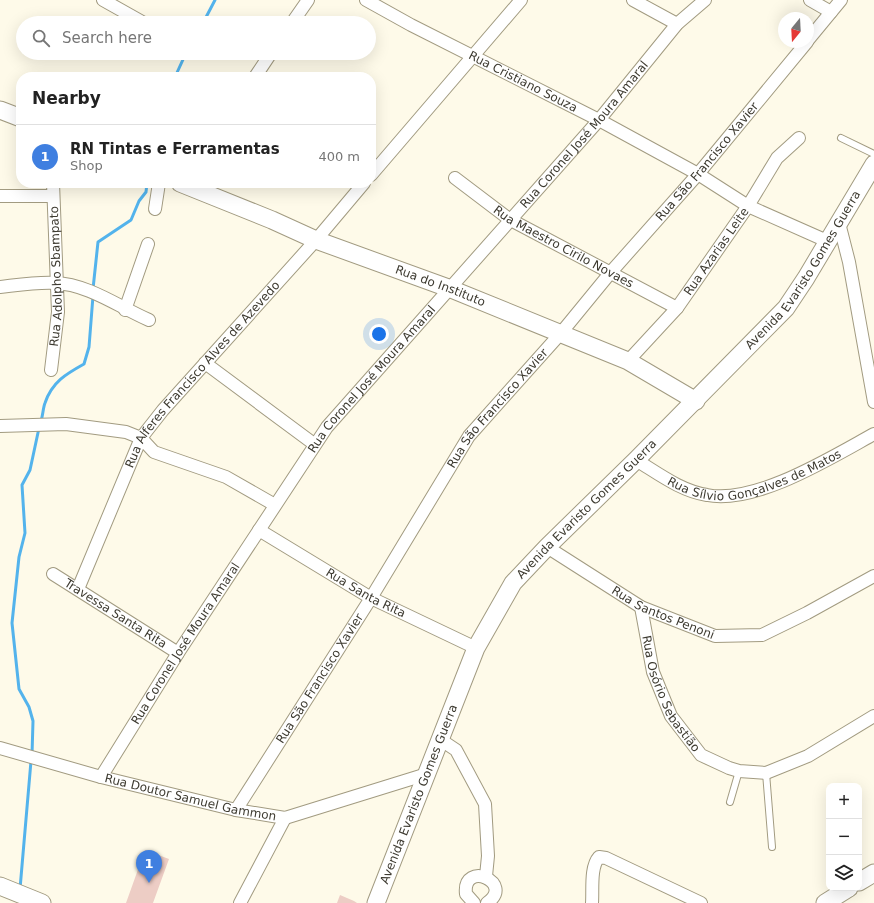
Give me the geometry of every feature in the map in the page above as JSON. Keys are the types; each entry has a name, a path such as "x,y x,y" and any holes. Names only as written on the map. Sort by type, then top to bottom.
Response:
{"main road":[{"path":"0,110 16,116"},
{"name":"Avenida Evaristo Gomes Guerra","path":"376,903 428,774 476,648 513,583 547,547 696,401 786,308 806,278 874,164"},
{"name":"Rua do Instituto","path":"194,188 316,240 450,289 628,361 696,401"},
{"path":"862,880 874,873"},
{"path":"0,886 42,903"},
{"path":"825,903 844,891"}],"street":[{"path":"297,16 308,0"},
{"name":"Rua Cristiano Souza","path":"366,0 471,56 599,120 698,174 748,206 827,241"},
{"path":"376,168 471,56 521,0"},
{"path":"633,0 677,24"},
{"name":"Rua Coronel José Moura Amaral","path":"101,777 178,653 314,444 327,427 599,120 677,24 705,0"},
{"path":"810,0 831,12"},
{"name":"Rua São Francisco Xavier","path":"814,33 841,0"},
{"path":"106,1 132,16"},
{"name":"Rua São Francisco Xavier","path":"236,810 371,598 469,436 561,333 611,272 698,174 801,48"},
{"path":"258,72 266,60"},
{"name":"Rua Azarias Leite","path":"628,361 677,308 748,206 777,158 799,138"},
{"name":"Rua Maestro Cirilo Novaes","path":"454,178 509,220 611,272 677,308"},
{"name":"Rua Adolpho Sbampato","path":"51,370 58,312 55,283 53,188"},
{"path":"155,209 158,188"},
{"name":"Rua Alferes Francisco Alves de Azevedo","path":"78,589 141,438 163,410 316,240 360,188"},
{"path":"0,196 53,196"},
{"path":"839,222 849,262 874,402"},
{"path":"125,310 148,244"},
{"path":"0,287 55,283 88,291 125,310 149,320"},
{"path":"205,363 314,444"},
{"path":"0,426 66,424 116,430 141,438 154,452 226,477 275,505"},
{"name":"Rua Sílvio Gonçalves de Matos","path":"636,460 685,489 708,496 742,494 791,478 874,434"},
{"name":"Rua Santa Rita","path":"259,530 371,598 476,648"},
{"name":"Rua Santos Penoni","path":"547,547 641,607 715,636 762,635 807,613 874,576"},
{"name":"Travessa Santa Rita","path":"53,574 178,653"},
{"name":"Rua Osório Sebastião","path":"641,607 653,672 671,716 701,755 739,771 766,773 808,756 874,716"},
{"path":"440,740 456,750 485,804 488,856 486,876"},
{"name":"Rua Doutor Samuel Gammon","path":"0,748 101,777 236,810 285,818 428,774"},
{"path":"240,903 285,818"},
{"path":"592,903 594,869 596,861 600,857 606,858 701,903"},
{"path":"474,903 466,894 466,885 472,878 486,876 493,882 495,891 492,900 487,903"}],"lane":[{"path":"840,138 874,154"},
{"path":"730,802 739,771"},
{"path":"766,773 772,846"}],"building":[{"path":"145,850 169,859 153,903 126,903"},
{"path":"340,895 354,901 357,903 337,903"}],"waterway":[{"path":"207,16 215,0"},
{"path":"177,72 183,60"},
{"path":"93,289 98,242 131,220 139,201 146,192 146,188"},
{"path":"41,421 44,405 52,389 60,379 84,364 89,347 93,296"},
{"path":"32,755 33,721 29,707 19,689 12,623 19,557 25,533 22,485 30,470 39,428"},
{"path":"20,889 31,761"}],"place":[{"name":"RN Tintas e Ferramentas","path":"149,883"}]}
